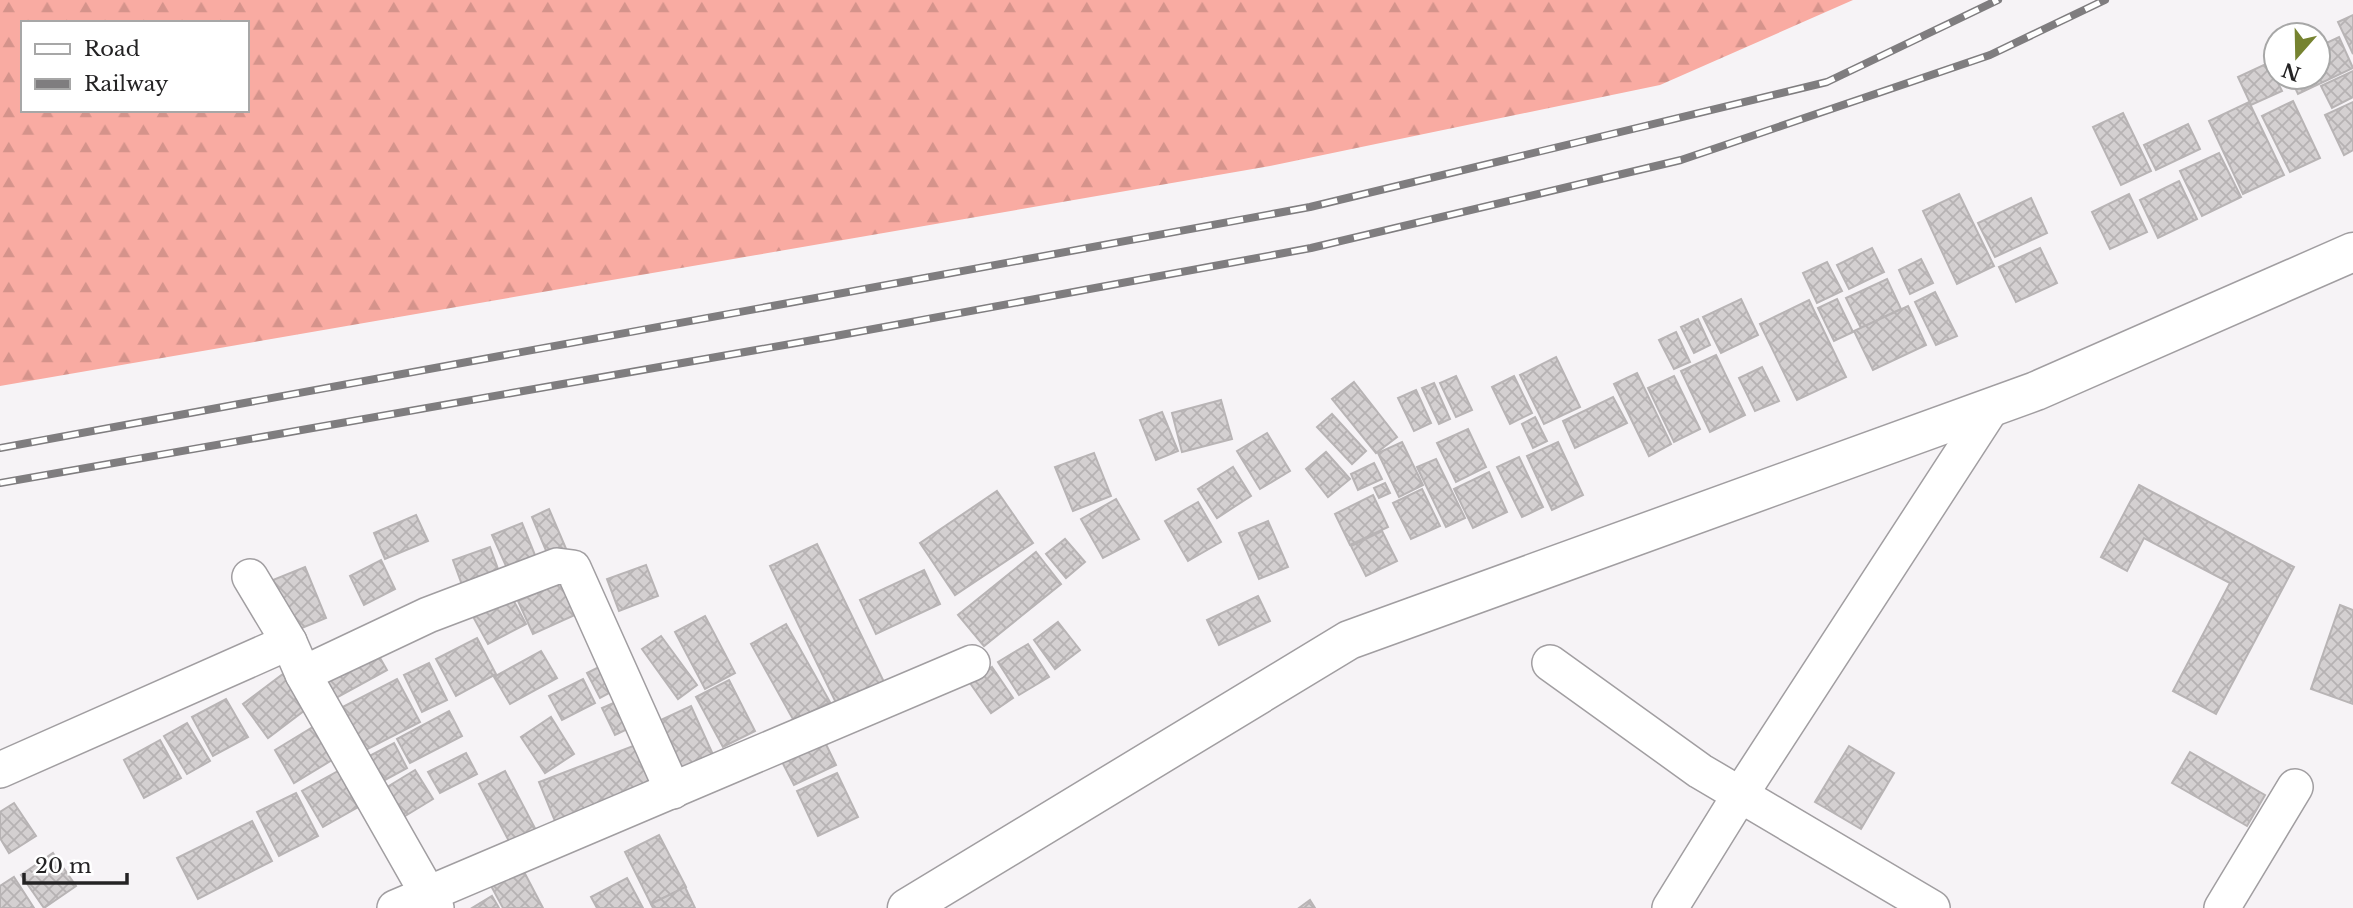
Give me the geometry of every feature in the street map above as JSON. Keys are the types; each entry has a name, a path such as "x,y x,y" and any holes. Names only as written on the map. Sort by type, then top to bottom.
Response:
{"main road":[{"path":"907,908 1349,640 2036,391 2353,252"}],"street":[{"path":"1670,908 1740,795 1992,407"},
{"path":"303,674 428,615 557,566 573,568 673,791"},
{"path":"250,577 289,642 303,674 432,901"},
{"path":"0,770 289,642"},
{"path":"395,908 432,901 673,791 972,663"},
{"path":"1550,663 1700,771 1932,908"},
{"path":"2222,908 2295,787"}],"green space":[{"path":"0,0 1853,0 1660,85 1270,166 0,386"}],"building":[{"path":"2353,15 2353,54 2338,22"},
{"path":"2339,37 2353,68 2332,78 2332,40"},
{"path":"2262,66 2262,91 2282,91 2251,105 2238,77"},
{"path":"2353,71 2353,97 2332,108 2324,91 2332,91 2332,81"},
{"path":"2293,101 2320,158 2290,172 2262,116"},
{"path":"2249,102 2284,175 2243,194 2209,121"},
{"path":"2353,102 2353,150 2344,155 2325,115"},
{"path":"2123,113 2151,171 2121,185 2093,127"},
{"path":"2188,124 2200,149 2156,170 2144,145"},
{"path":"2219,153 2241,197 2202,216 2180,171"},
{"path":"2179,181 2197,219 2158,238 2140,200"},
{"path":"1959,194 1994,266 1957,284 1923,211"},
{"path":"2129,194 2147,232 2110,249 2092,212"},
{"path":"2031,198 2047,233 1995,257 1978,223"},
{"path":"1872,248 1884,272 1849,289 1837,265"},
{"path":"2040,248 2057,283 2016,302 1999,267"},
{"path":"1921,259 1933,283 1910,294 1899,270"},
{"path":"1827,262 1842,291 1817,303 1803,273"},
{"path":"1887,279 1901,309 1861,328 1846,298"},
{"path":"1935,292 1957,336 1936,345 1915,302"},
{"path":"1741,299 1758,335 1721,353 1703,317"},
{"path":"1837,299 1853,332 1834,341 1818,308"},
{"path":"1809,300 1846,377 1797,400 1760,324"},
{"path":"1908,306 1926,345 1873,370 1854,331"},
{"path":"1698,319 1710,345 1694,353 1681,327"},
{"path":"1676,332 1690,362 1674,369 1659,340"},
{"path":"1716,355 1745,415 1710,432 1681,371"},
{"path":"1556,357 1580,407 1544,424 1520,375"},
{"path":"1762,367 1779,401 1755,411 1739,378"},
{"path":"1637,373 1671,444 1649,456 1614,384"},
{"path":"1456,376 1472,410 1456,417 1440,383"},
{"path":"1514,376 1532,413 1510,424 1492,387"},
{"path":"1674,376 1700,429 1674,442 1648,388"},
{"path":"1354,382 1397,437 1376,453 1332,399"},
{"path":"1434,383 1450,419 1439,424 1422,388"},
{"path":"1416,390 1431,423 1414,431 1398,398"},
{"path":"1613,397 1627,423 1575,448 1563,421"},
{"path":"1221,400 1232,439 1182,452 1172,413"},
{"path":"1162,412 1178,451 1156,460 1140,420"},
{"path":"1332,414 1366,451 1352,464 1317,427"},
{"path":"1535,417 1547,441 1533,448 1522,424"},
{"path":"1468,429 1486,467 1456,482 1437,443"},
{"path":"1267,433 1290,471 1260,489 1237,451"},
{"path":"1402,442 1423,485 1399,497 1378,453"},
{"path":"1558,442 1583,495 1552,510 1527,456"},
{"path":"1326,452 1350,479 1328,497 1306,469"},
{"path":"1094,453 1111,496 1073,511 1055,467"},
{"path":"1519,457 1543,507 1522,517 1497,467"},
{"path":"1436,459 1465,518 1446,527 1417,467"},
{"path":"1374,463 1382,479 1358,490 1351,474"},
{"path":"1233,467 1251,496 1217,518 1198,489"},
{"path":"1489,472 1507,512 1473,528 1454,489"},
{"path":"1385,483 1390,493 1379,498 1374,488"},
{"path":"2139,485 2294,567 2216,714 2173,691 2230,583 2144,538 2127,571 2101,557"},
{"path":"1422,489 1440,526 1411,539 1393,503"},
{"path":"997,491 1033,543 955,595 920,543"},
{"path":"1373,495 1388,527 1350,545 1335,514"},
{"path":"1116,499 1139,539 1103,558 1081,519"},
{"path":"1198,502 1221,542 1188,561 1165,521"},
{"path":"549,509 570,558 552,565 532,517"},
{"path":"416,515 428,541 385,559 374,533"},
{"path":"1268,521 1288,567 1259,579 1239,533"},
{"path":"522,523 539,565 511,577 492,535"},
{"path":"1382,531 1397,561 1366,576 1351,546"},
{"path":"1065,539 1085,562 1066,578 1046,554"},
{"path":"817,544 884,682 837,705 770,566"},
{"path":"490,547 502,580 465,593 453,560"},
{"path":"1036,552 1061,584 984,646 958,615"},
{"path":"381,560 395,589 364,605 350,576"},
{"path":"646,565 658,596 619,611 607,579"},
{"path":"305,567 326,618 290,633 268,582"},
{"path":"924,570 940,604 876,634 860,600"},
{"path":"573,577 588,609 533,634 518,601"},
{"path":"509,592 526,624 488,644 471,613"},
{"path":"1258,596 1270,621 1219,645 1207,620"},
{"path":"2340,605 2353,610 2353,704 2311,689"},
{"path":"705,616 735,673 705,689 675,632"},
{"path":"1058,622 1080,650 1055,669 1034,640"},
{"path":"786,624 830,702 794,721 751,644"},
{"path":"661,636 697,685 678,699 642,649"},
{"path":"477,638 496,674 456,696 436,659"},
{"path":"372,644 387,670 327,703 312,678"},
{"path":"1028,644 1049,677 1019,695 998,662"},
{"path":"541,651 557,678 510,704 494,677"},
{"path":"429,663 447,700 422,712 404,675"},
{"path":"607,663 620,687 600,698 587,673"},
{"path":"992,667 1013,698 991,713 970,683"},
{"path":"283,674 309,707 268,738 243,704"},
{"path":"397,679 420,722 356,755 333,712"},
{"path":"583,679 595,703 562,720 549,696"},
{"path":"729,680 755,731 723,747 696,697"},
{"path":"625,698 638,724 615,735 602,708"},
{"path":"226,699 248,737 213,756 192,717"},
{"path":"691,706 715,759 675,777 650,725"},
{"path":"449,711 462,736 410,763 397,739"},
{"path":"551,717 574,754 545,773 521,737"},
{"path":"187,723 210,761 187,774 164,736"},
{"path":"318,724 337,757 294,783 275,750"},
{"path":"821,734 836,765 794,785 778,754"},
{"path":"160,740 181,778 144,798 124,760"},
{"path":"394,743 407,768 374,786 360,761"},
{"path":"641,743 659,787 557,826 539,782"},
{"path":"1849,746 1894,773 1861,829 1815,802"},
{"path":"2190,752 2265,795 2247,826 2172,783"},
{"path":"466,753 477,774 440,793 428,772"},
{"path":"415,770 433,799 397,821 379,792"},
{"path":"338,771 358,807 323,827 302,791"},
{"path":"505,771 537,832 511,845 479,784"},
{"path":"837,773 858,817 818,836 797,791"},
{"path":"296,793 318,836 279,856 257,812"},
{"path":"14,803 36,836 9,853 0,838 0,812"},
{"path":"252,821 272,861 198,899 177,858"},
{"path":"659,835 686,887 651,904 625,852"},
{"path":"53,853 76,886 44,908 21,875"},
{"path":"522,868 543,908 503,908 490,884"},
{"path":"14,877 34,908 0,908 0,886"},
{"path":"627,878 643,908 597,908 591,897"},
{"path":"685,887 695,908 653,908 651,904"},
{"path":"492,896 499,908 472,908"},
{"path":"1310,900 1315,908 1299,908"}],"railway":[{"path":"0,448 1310,207 1827,82 1998,0"},
{"path":"0,483 830,337 1311,248 1681,160 1990,55 2105,0"}]}
